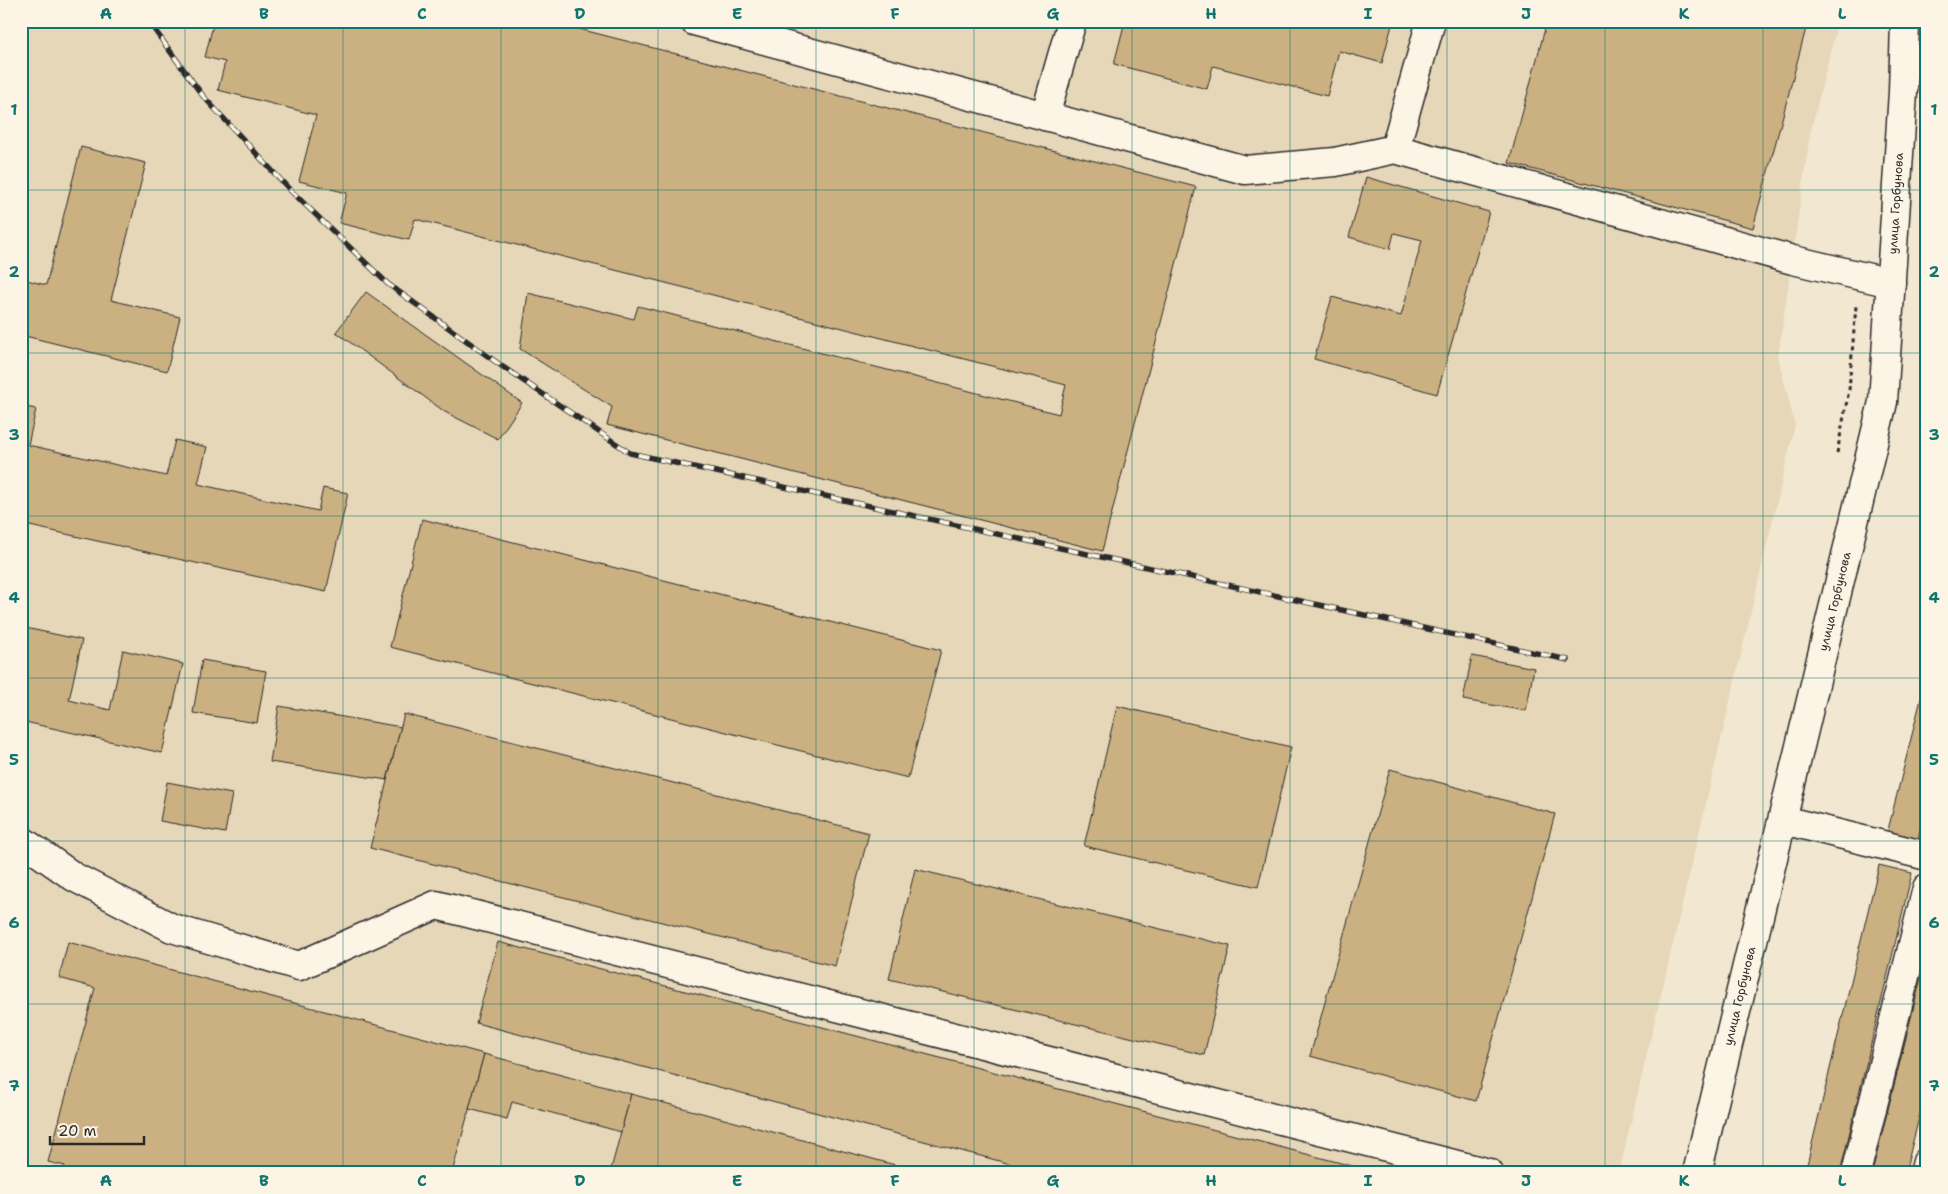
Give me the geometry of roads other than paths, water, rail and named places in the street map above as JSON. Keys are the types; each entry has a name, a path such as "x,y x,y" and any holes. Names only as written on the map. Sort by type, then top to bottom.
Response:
{"street":[{"path":"694,21 1245,170 1335,162 1395,150 1793,260 1891,283"},
{"path":"1046,116 1072,21"},
{"path":"1395,150 1431,21"},
{"name":"улица Горбунова","path":"1697,1173 1883,402 1906,21"},
{"path":"1782,820 1927,856"},
{"path":"21,840 74,877 172,928 299,966 436,905 1489,1173"},
{"path":"1856,1173 1927,888"},
{"path":"1924,1173 1927,1162"}],"railway":[{"path":"148,21 203,96 290,190 388,284 503,367 630,453 1568,660"}]}
